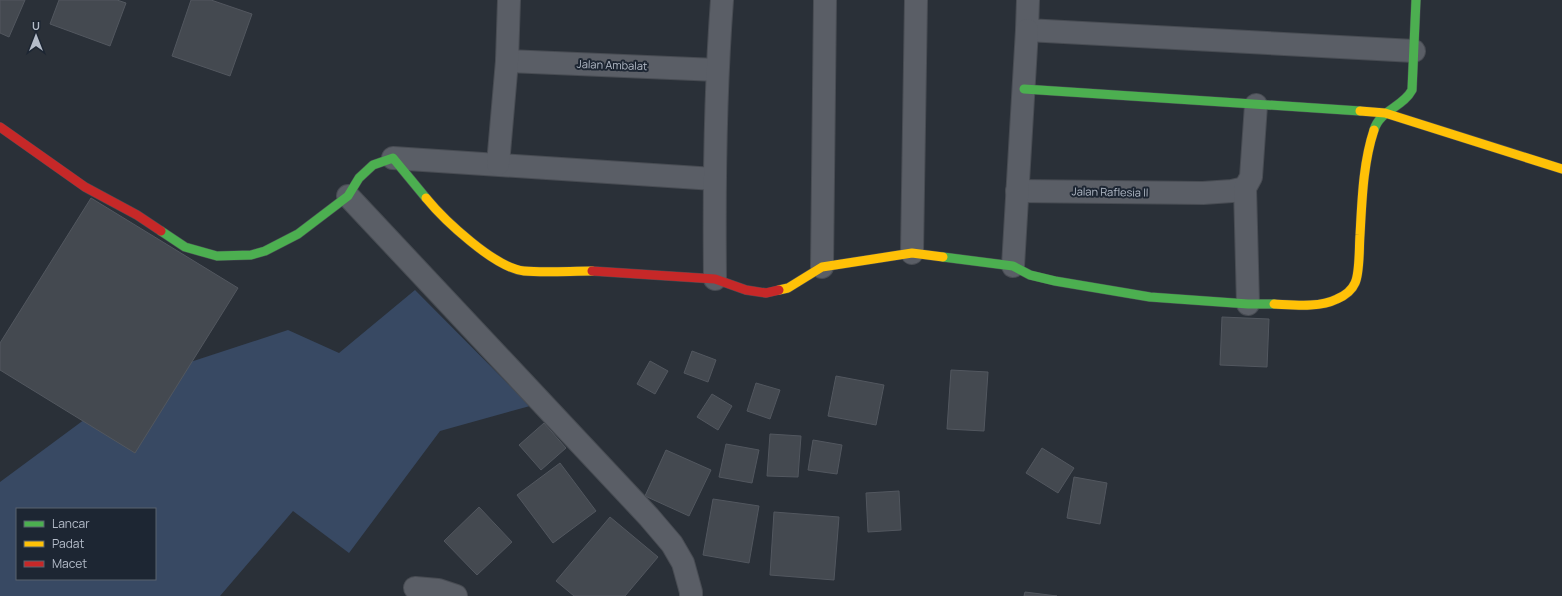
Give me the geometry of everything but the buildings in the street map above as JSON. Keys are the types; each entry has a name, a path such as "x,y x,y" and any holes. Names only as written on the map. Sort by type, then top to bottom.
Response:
{"street":[{"path":"498,164 507,61 509,0"},
{"path":"715,279 714,179 717,70 722,0"},
{"path":"822,267 825,0"},
{"path":"912,253 916,0"},
{"path":"1013,266 1028,30 1028,0"},
{"path":"393,158 434,208 453,226 484,250 510,267 523,271 602,271 715,279 746,290 766,292 788,288 822,267 912,253 1013,266 1030,275 1077,286 1150,297 1248,304 1287,305 1330,302 1347,293 1356,283 1362,201 1369,145 1375,126 1385,113 1408,98 1412,90 1416,0"},
{"path":"1028,30 1414,51"},
{"name":"Jalan Ambalat","path":"507,61 717,70"},
{"path":"1024,90 1385,113 1562,169"},
{"path":"1248,304 1245,188 1250,177 1256,105"},
{"path":"0,127 85,187 136,215 185,247 217,256 251,255 265,251 298,234 348,196 359,178 373,165 393,158 714,179"},
{"name":"Jalan Raflesia II","path":"1017,191 1203,193 1232,191 1245,188"},
{"path":"348,196 649,517 672,544 683,563 691,596"},
{"path":"415,588 438,590 456,596"}],"water":[{"path":"415,290 530,406 440,431 349,553 293,511 220,596 0,596 0,482 100,408 169,369 288,330 339,353"}],"traffic: fast":[{"path":"1374,130 1381,118 1403,101 1412,90 1416,0"},
{"path":"1024,89 1360,111"},
{"path":"161,231 185,247 217,256 251,255 265,251 298,234 348,196 359,178 373,165 393,158 426,198"},
{"path":"943,257 1013,266 1030,275 1055,281 1150,297 1248,304 1274,304"}],"traffic: slow":[{"path":"1360,111 1385,113 1562,169"},
{"path":"1274,304 1322,304 1337,299 1354,286 1359,267 1361,208 1365,168 1374,130"},
{"path":"426,198 457,230 471,242 512,268 532,272 592,271"},
{"path":"779,290 788,288 822,267 912,253 943,257"}],"traffic: jam":[{"path":"0,127 85,187 137,215 161,231"},
{"path":"592,271 715,279 746,290 766,293 779,290"}]}
